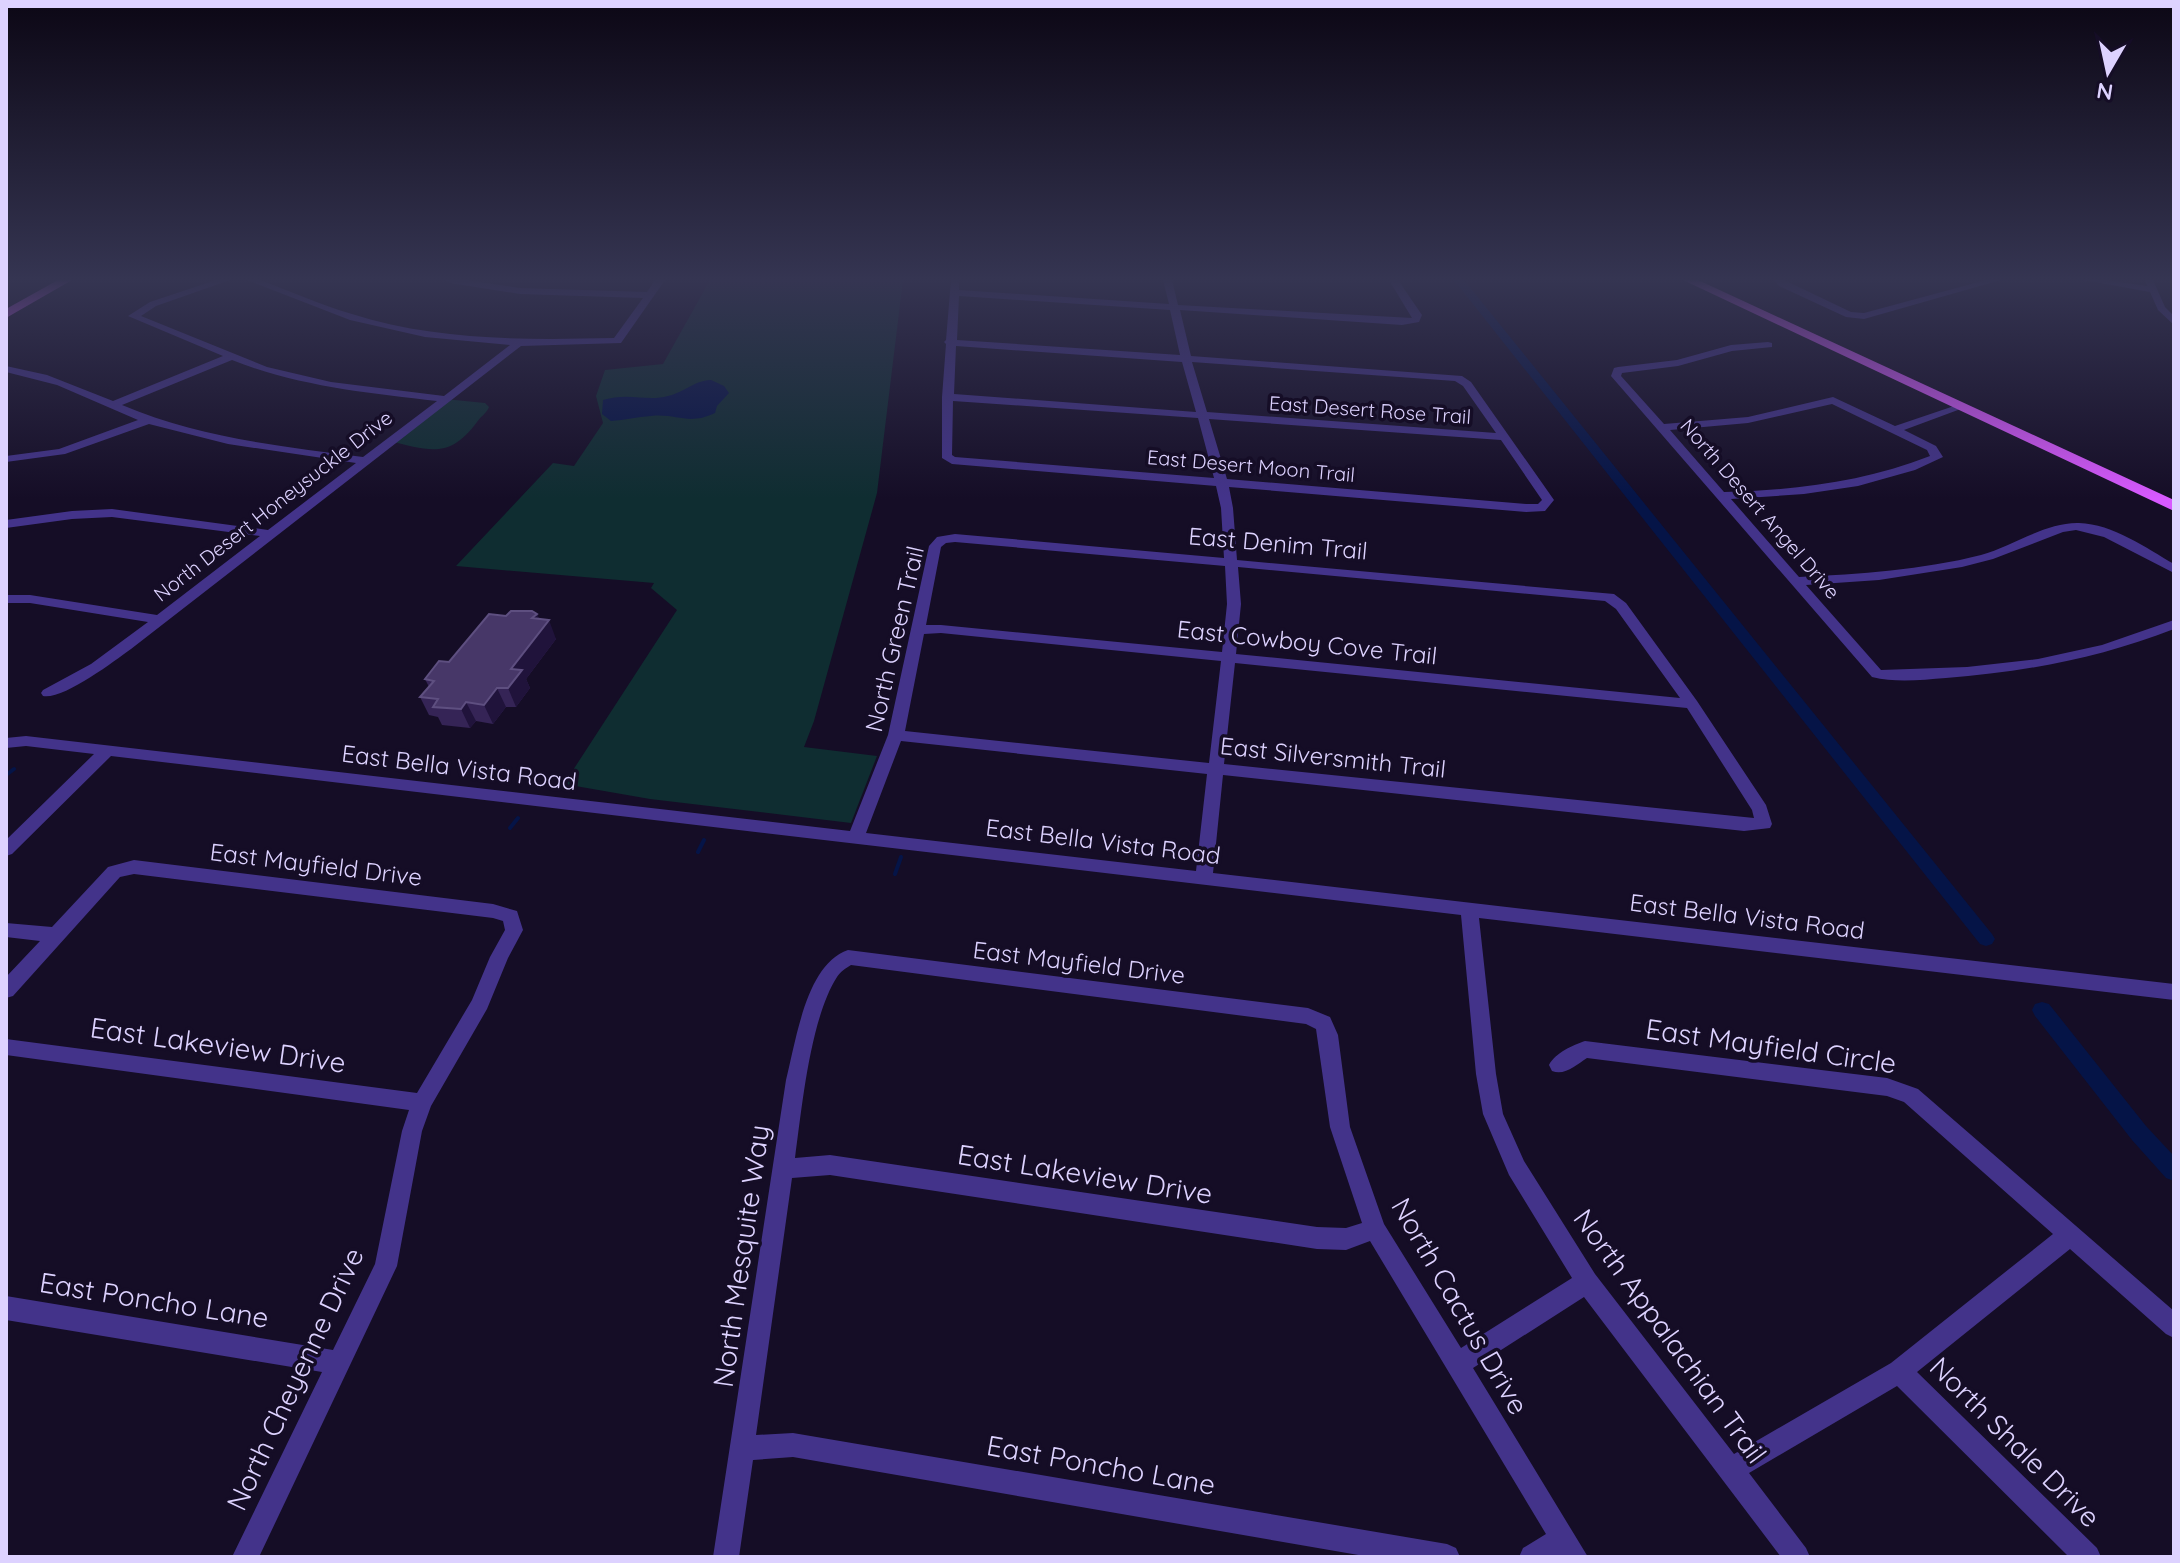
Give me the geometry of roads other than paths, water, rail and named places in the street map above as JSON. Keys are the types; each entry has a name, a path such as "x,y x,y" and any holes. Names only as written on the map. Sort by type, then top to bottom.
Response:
{"main road":[{"path":"1845,353 2174,506"}],"street":[{"path":"219,353 264,369 331,385 445,399"},
{"name":"North Desert Honeysuckle Drive","path":"48,693 96,667 506,353"},
{"path":"947,397 949,353"},
{"path":"1111,353 1458,378 1467,384 1503,437"},
{"path":"1185,353 1222,484 1234,604 1204,878"},
{"name":"North Desert Angel Drive","path":"1714,353 1678,363 1618,370 1616,376 1877,674 1895,676 2009,669 2078,657 2174,624"},
{"path":"111,406 229,357"},
{"path":"6,369 37,375 148,420 224,440 365,461"},
{"name":"East Desert Rose Trail","path":"947,397 1503,437"},
{"name":"East Desert Moon Trail","path":"947,397 946,456 952,460 1526,508 1546,505 1548,500 1503,437"},
{"path":"1661,427 1706,426 1753,420 1833,400 1932,448 1937,457 1884,476 1837,487 1722,496"},
{"path":"1896,429 1961,407"},
{"path":"6,459 61,452 148,420"},
{"path":"6,524 112,513 270,534"},
{"path":"1796,581 1908,572 1951,564 2012,549 2067,527 2083,526 2104,533 2174,569"},
{"name":"East Denim Trail","path":"942,540 955,538 1609,597 1621,606 1692,704"},
{"name":"North Green Trail","path":"856,838 896,735 935,546 942,540"},
{"path":"6,599 30,599 159,620"},
{"name":"East Cowboy Cove Trail","path":"918,630 941,629 1692,704"},
{"name":"East Silversmith Trail","path":"896,735 1744,825 1764,824 1760,809 1692,704"},
{"name":"East Bella Vista Road","path":"6,729 26,741"},
{"name":"East Bella Vista Road","path":"6,743 26,741 107,750 2174,992"},
{"path":"6,850 107,750"},
{"name":"East Mayfield Drive","path":"56,935 114,872 134,867 493,911 511,916"},
{"name":"North Appalachian Trail","path":"1469,908 1493,1114 1516,1168 1587,1282 1797,1557"},
{"name":"North Cheyenne Drive","path":"245,1557 386,1266 412,1131 422,1103 480,1003 514,930 511,916"},
{"path":"6,930 56,935"},
{"path":"6,990 56,935"},
{"name":"East Mayfield Drive","path":"831,969 848,957 1308,1016 1323,1023"},
{"name":"North Mesquite Way","path":"726,1557 796,1080 814,1007 831,969"},
{"name":"North Cactus Drive","path":"1323,1023 1328,1035 1340,1127 1375,1229 1569,1548"},
{"name":"East Lakeview Drive","path":"6,1047 422,1103"},
{"name":"East Mayfield Circle","path":"1559,1065 1585,1049 1887,1087 1911,1095 2174,1326"},
{"name":"East Lakeview Drive","path":"785,1169 830,1165 1317,1238 1346,1239 1375,1229"},
{"path":"1730,1470 1899,1371 2069,1236"},
{"path":"1457,1364 1587,1282"},
{"name":"East Poncho Lane","path":"6,1308 338,1363"},
{"name":"North Shale Drive","path":"1899,1371 2088,1557"},
{"name":"East Poncho Lane","path":"743,1448 793,1445 1447,1557"},
{"path":"1532,1557 1569,1548"}],"waterway":[{"path":"1517,353 1986,939"},
{"path":"6,775 14,769"},
{"path":"510,828 518,818"},
{"path":"698,852 704,840"},
{"path":"895,874 901,857"},
{"path":"2042,1010 2139,1133 2174,1171"}]}
